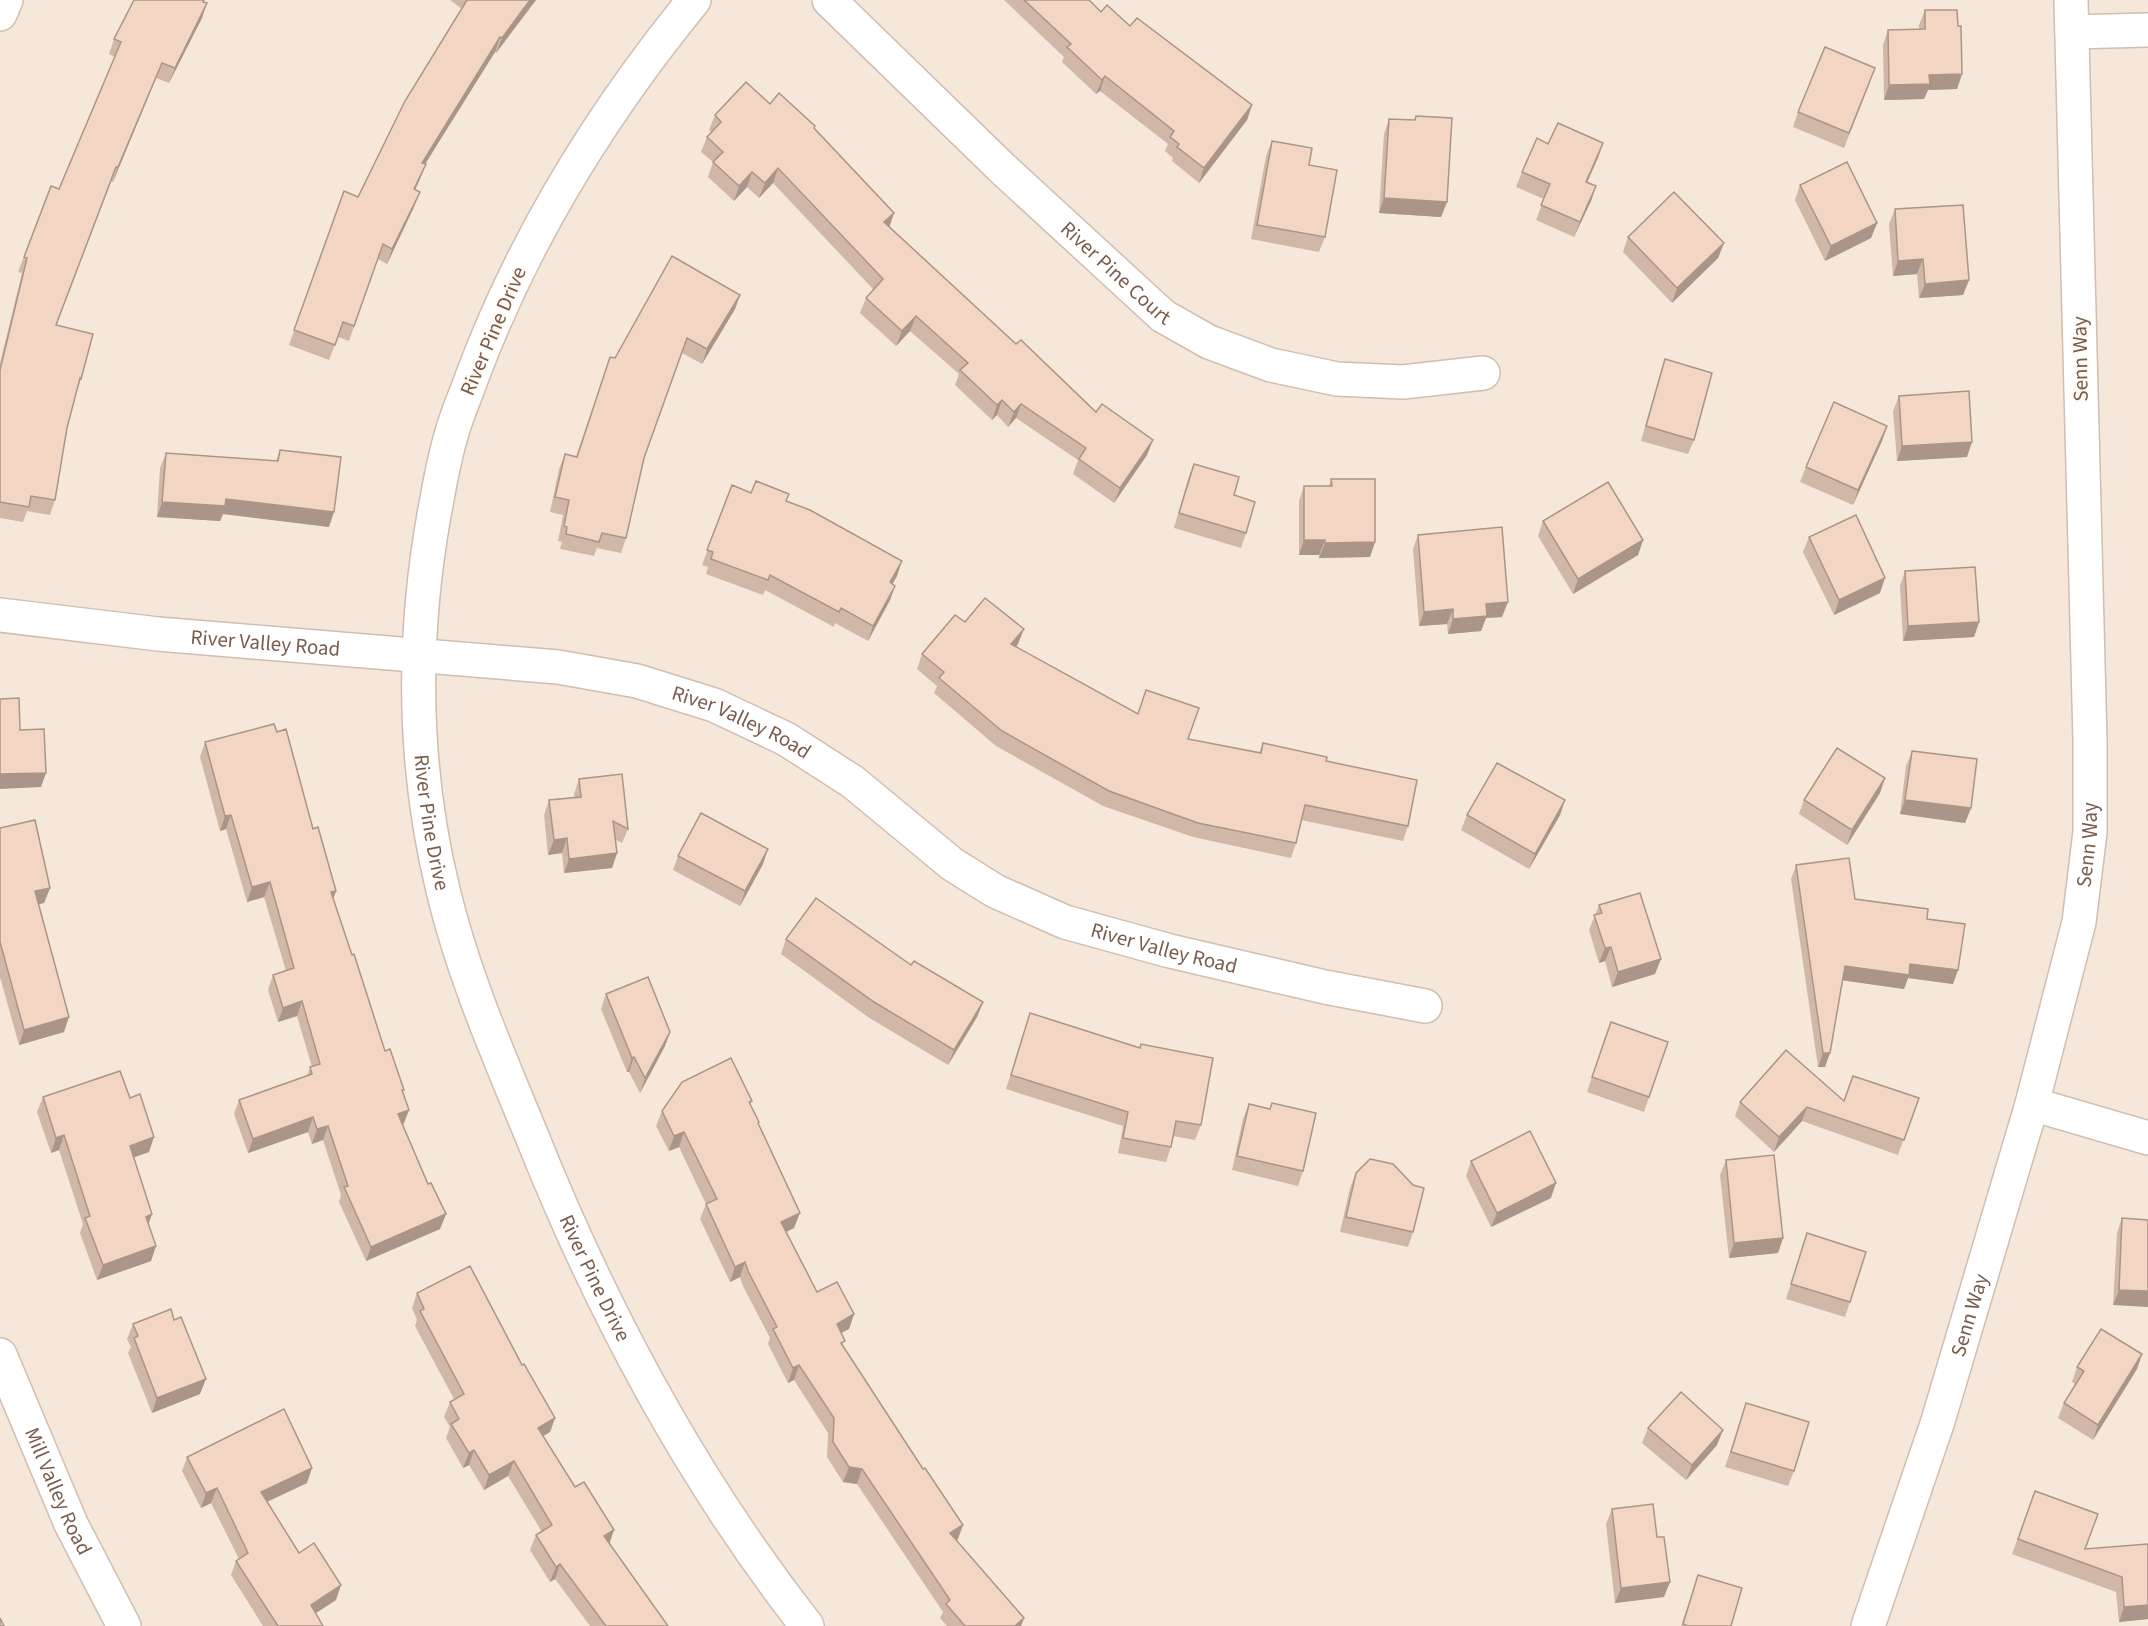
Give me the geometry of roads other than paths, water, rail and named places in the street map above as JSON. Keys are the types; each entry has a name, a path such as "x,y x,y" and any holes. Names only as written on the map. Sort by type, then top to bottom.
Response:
{"street":[{"path":"0,14 6,0"},
{"name":"River Pine Drive","path":"694,0 650,53 598,128 530,245 491,327 451,433 442,470 425,565 419,657 419,718 426,794 442,889 469,981 543,1164 599,1291 665,1414 723,1508 807,1626"},
{"name":"River Pine Court","path":"829,0 1003,169 1163,316 1200,337 1271,365 1337,379 1403,382 1483,373"},
{"path":"2071,0 2072,32 2148,30"},
{"name":"Senn Way","path":"1868,1626 1938,1420 2032,1104 2079,922 2090,832 2090,741 2072,32"},
{"name":"River Valley Road","path":"0,615 158,634 558,667 637,681 714,705 786,739 854,782 952,864 995,891 1065,922 1170,951 1325,987 1425,1005"},
{"path":"2032,1104 2148,1138"},
{"name":"Mill Valley Road","path":"0,1355 71,1524 124,1626"}]}
